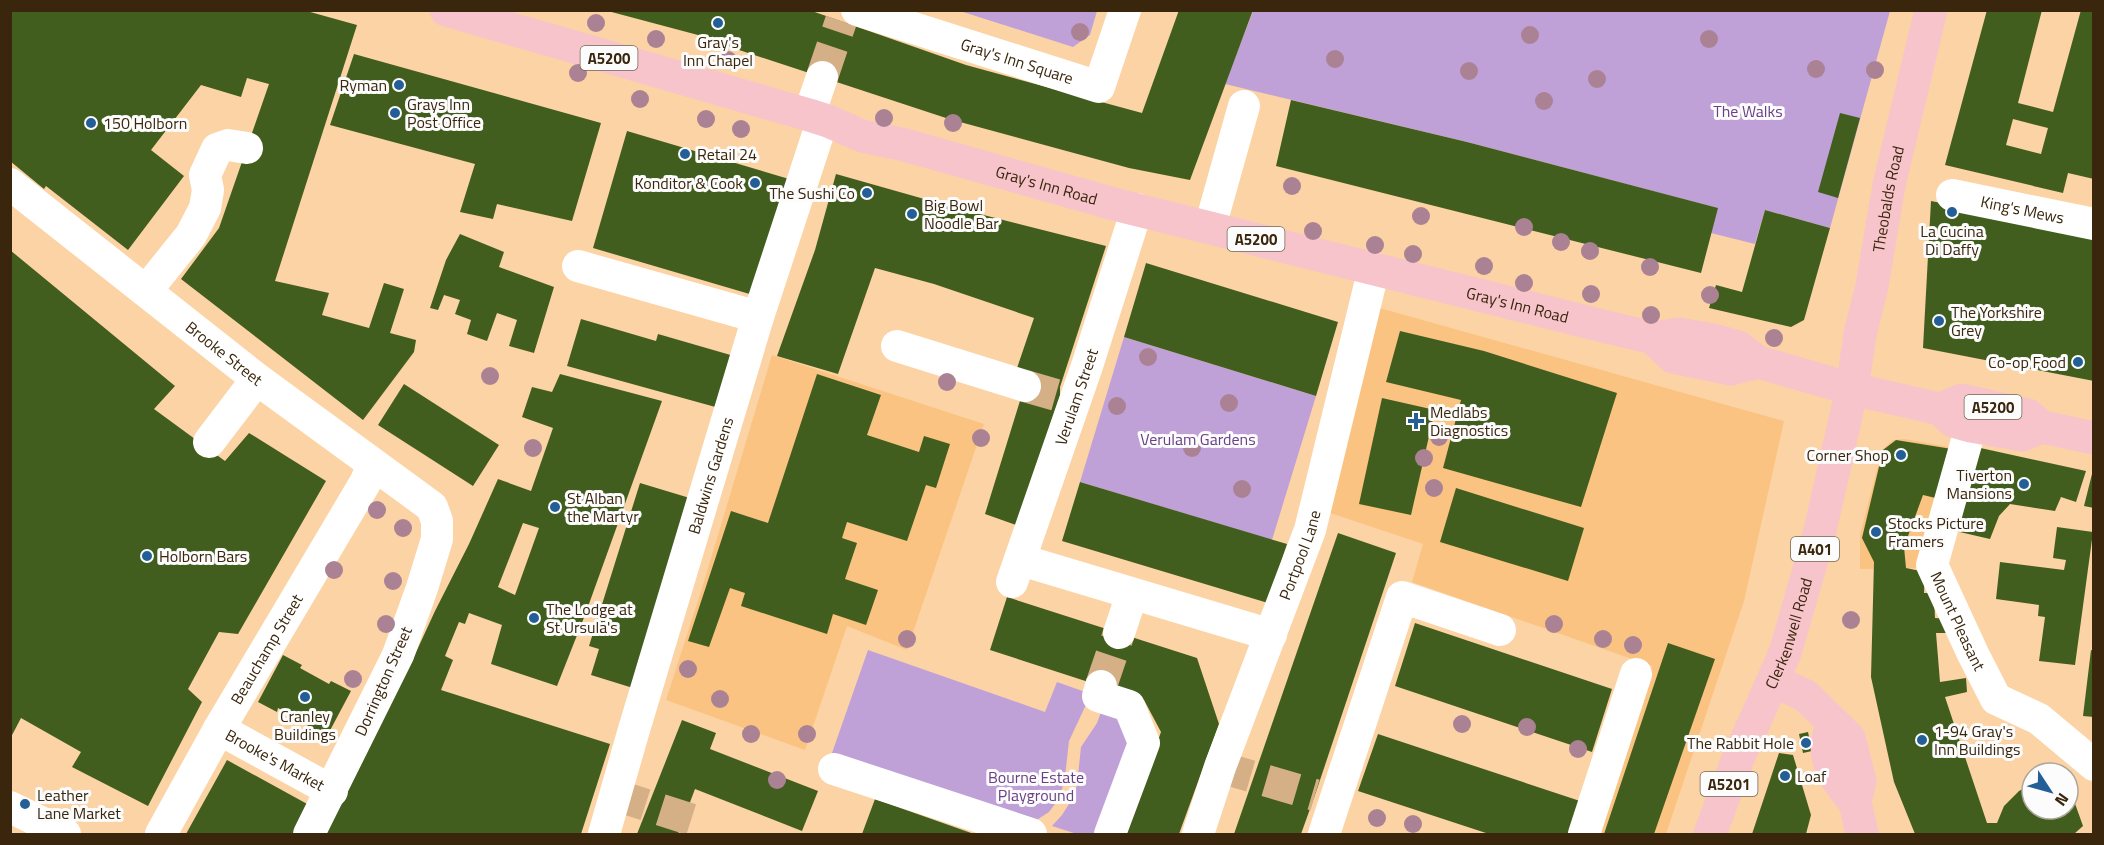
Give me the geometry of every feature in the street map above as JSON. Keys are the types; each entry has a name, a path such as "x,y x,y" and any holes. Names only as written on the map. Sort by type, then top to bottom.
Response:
{"main road":[{"name":"Gray's Inn Road","path":"446,10 816,117 862,136 901,144 1137,209 1653,338 1679,334 1713,340 1738,347 1758,362 1852,389 1940,409 1953,421 1971,426 2022,435 2042,427"},
{"name":"Theobalds Road","path":"1852,389 1860,334 1872,286 1889,185 1915,78 1919,52 1931,10"},
{"path":"1915,78 1941,58 1952,10"},
{"name":"Clerkenwell Road","path":"1710,834 1737,761 1785,653 1820,535 1852,389"},
{"name":"Gray's Inn Road","path":"1940,409 1962,400 2028,415 2042,427 2094,438"},
{"path":"1774,681 1806,696 1833,724 1826,747 1840,786 1855,802 1862,834"}],"street":[{"name":"Gray's Inn Square","path":"848,14 1099,87 1125,10"},
{"name":"Baldwins Gardens","path":"604,834 816,117 822,77"},
{"path":"1210,227 1244,106"},
{"path":"146,291 191,235 205,208 208,190 205,175 217,149 228,145 247,148"},
{"name":"Brooke Street","path":"10,184 257,379 432,507 437,521"},
{"name":"King's Mews","path":"1952,195 2094,224"},
{"name":"Verulam Street","path":"1132,594 1017,571 1067,399 1137,209"},
{"path":"578,266 758,317"},
{"name":"Portpool Lane","path":"1198,834 1220,767 1310,530 1374,268"},
{"path":"897,346 1025,386"},
{"path":"210,442 257,379"},
{"name":"Mount Pleasant","path":"1971,426 1932,565 1972,654 1996,699 2039,719 2094,765"},
{"name":"Beauchamp Street","path":"161,834 219,729 365,483 373,465"},
{"name":"Dorrington Street","path":"309,834 398,655 437,539 437,521"},
{"path":"1119,633 1132,594 1271,635"},
{"path":"1333,811 1402,597 1500,630"},
{"path":"1584,834 1636,674"},
{"path":"1101,686 1098,696 1129,706 1144,743 1110,834"},
{"name":"Brooke's Market","path":"219,729 332,791"},
{"path":"834,769 1031,834"},
{"path":"10,807 65,834"}],"shaded area":[{"path":"1351,300 1784,421 1744,601 1666,834 1600,834 1652,666 1412,582 1423,544 1300,503"},
{"path":"772,355 984,424 907,650 847,626 805,750 666,700"},
{"path":"1904,439 1967,450 1933,568 1860,569 1860,535 1882,450 1893,440"}],"green space":[{"path":"960,11 1097,11 1090,35 1073,47"},
{"name":"The Walks","path":"1253,11 1890,11 1830,228 1765,210 1755,244 1711,233 1717,208 1467,142 1225,84"},
{"name":"Verulam Gardens","path":"1124,337 1316,396 1272,540 1080,482"},
{"path":"868,650 1045,712 1057,682 1091,694 1069,741 1060,797 1049,812 1032,823 832,753"},
{"name":"Bourne Estate Playground","path":"1104,704 1119,709 1134,746 1096,833 1077,834 1052,826 1074,796 1081,747 1097,723"}],"building":[{"path":"10,10 303,10 357,25 275,281 329,293 322,315 369,328 384,283 404,289 390,333 416,340 414,352 363,420 181,279 219,228 269,84 247,78 241,97 201,85 151,150 184,176 128,250 46,186 44,189 10,161"},
{"path":"604,10 809,10 966,65 1142,113 1179,10 1253,10 1190,180 1129,168 949,119 727,46 728,43"},
{"path":"1987,10 2042,10 2018,103 2053,112 2081,10 2094,10 2094,179 2068,173 2063,193 1945,165","holes":["2013,119 2048,128 2041,154 2006,145"]},
{"path":"354,54 601,123 572,221 497,204 493,219 460,212 475,164 330,125"},
{"path":"1291,100 1467,142 1718,208 1701,273 1276,166"},
{"path":"1840,113 1860,118 1838,198 1818,192"},
{"path":"627,131 789,179 753,295 593,248"},
{"path":"836,174 956,208 1106,246 1060,387 1060,396 1016,525 985,514 1028,375 1016,371 1034,318 934,284 875,268 838,374 777,356 815,250"},
{"path":"1931,201 2094,233 2094,381 1923,348"},
{"path":"1765,210 1830,228 1804,320 1791,327 1709,308 1716,285 1742,292"},
{"path":"460,234 504,252 499,267 554,287 534,353 509,346 517,320 497,313 487,341 467,334 471,320 455,314 460,300 444,295 438,310 430,308 446,260"},
{"name":"Holborn Bars","path":"10,250 175,386 154,409 225,461 249,433 326,481 238,634 219,632 188,689 202,702 148,806 72,767 81,752 21,718 10,739"},
{"path":"1146,263 1338,322 1316,396 1124,337"},
{"path":"581,319 656,341 658,334 734,356 719,408 567,366"},
{"path":"1400,331 1484,351 1617,393 1581,507 1443,468 1461,400 1386,382"},
{"path":"560,374 662,401 557,686 491,664 502,625 469,613 465,624 459,622 445,656 453,660 441,690 610,744 581,834 319,834 412,661 498,479 531,491 553,428 522,417 532,387 552,392","holes":["523,523 539,528 515,595 498,587"]},
{"path":"817,374 881,395 867,435 919,452 924,436 950,444 936,488 926,485 907,541 847,522 842,538 857,543 845,579 878,590 866,625 833,614 827,634 741,606 745,593 730,588 709,647 688,641 731,511 768,523"},
{"path":"404,384 499,445 473,486 378,425"},
{"path":"1382,398 1435,410 1411,515 1359,504"},
{"name":"1-94 Gray's Inn Buildings","path":"1896,440 1958,450 1940,499 1923,495 1904,547 1906,568 1925,572 1924,593 1934,593 1935,618 1952,619 1952,633 1936,633 1940,682 1966,678 1967,692 1945,697 1987,823 1997,823 2004,806 2020,790 2020,821 2080,821 2080,818 2083,826 2074,834 1915,834 1894,782 1871,677 1874,562 1862,538 1883,450"},
{"name":"Tiverton Mansions","path":"1976,447 2086,471 2076,502 2061,497 2055,511 2010,504 1999,516 1990,539 1951,530"},
{"path":"2094,470 2094,508 2084,506"},
{"path":"1080,482 1287,544 1268,603 1062,541"},
{"path":"640,483 693,499 633,688 591,675 599,649 589,646"},
{"path":"1456,488 1584,528 1568,581 1440,542"},
{"path":"2057,527 2093,532 2075,665 2039,661 2045,617 2038,616 2039,605 1996,599 2000,562 2064,570 2066,560 2053,558"},
{"path":"1338,533 1396,553 1315,795 1301,834 1234,834"},
{"path":"1007,597 1197,658 1219,724 1179,834 1124,834 1161,732 1144,700 990,650"},
{"path":"1415,623 1612,689 1592,752 1395,686"},
{"path":"1668,643 1715,659 1654,834 1604,834"},
{"path":"2091,650 2094,651 2094,717 2083,716"},
{"name":"Cranley Buildings","path":"283,655 302,665 300,668 329,684 331,681 351,691 326,738 307,728 308,724 278,708 277,712 258,702"},
{"path":"682,720 716,733 710,749 818,791 802,831 695,789 678,834 637,834"},
{"path":"1808,732 1812,751 1803,753 1799,734"},
{"path":"1378,734 1580,801 1568,834 1489,834 1358,791"},
{"path":"1779,753 1793,755 1811,815 1806,834 1752,834"},
{"path":"227,760 309,805 293,834 186,834"},
{"path":"875,799 974,834 862,834"}],"tunnel":[{"path":"822,77 841,21"},
{"path":"1025,386 1060,396"},
{"path":"1101,686 1119,633"},
{"path":"1220,767 1315,795"},
{"path":"615,795 693,820"}],"place":[{"name":"Gray's Inn Chapel","path":"718,23"},
{"name":"Ryman","path":"399,85"},
{"name":"Grays Inn Post Office","path":"395,113"},
{"name":"150 Holborn","path":"91,123"},
{"name":"Retail 24","path":"685,154"},
{"name":"Konditor & Cook","path":"755,183"},
{"name":"The Sushi Co","path":"867,193"},
{"name":"La Cucina Di Daffy","path":"1952,212"},
{"name":"Big Bowl Noodle Bar","path":"912,214"},
{"name":"The Yorkshire Grey","path":"1939,321"},
{"name":"Co-op Food","path":"2078,362"},
{"name":"Medlabs Diagnostics","path":"1416,421"},
{"name":"Corner Shop","path":"1901,455"},
{"name":"Tiverton Mansions","path":"2024,484"},
{"name":"St Alban the Martyr","path":"555,507"},
{"name":"Stocks Picture Framers","path":"1876,532"},
{"name":"Holborn Bars","path":"147,556"},
{"name":"The Lodge at St Ursula's","path":"534,618"},
{"name":"Cranley Buildings","path":"305,697"},
{"name":"1-94 Gray's Inn Buildings","path":"1922,740"},
{"name":"The Rabbit Hole","path":"1806,743"},
{"name":"Loaf","path":"1785,776"},
{"name":"Leather Lane Market","path":"25,804"}]}
